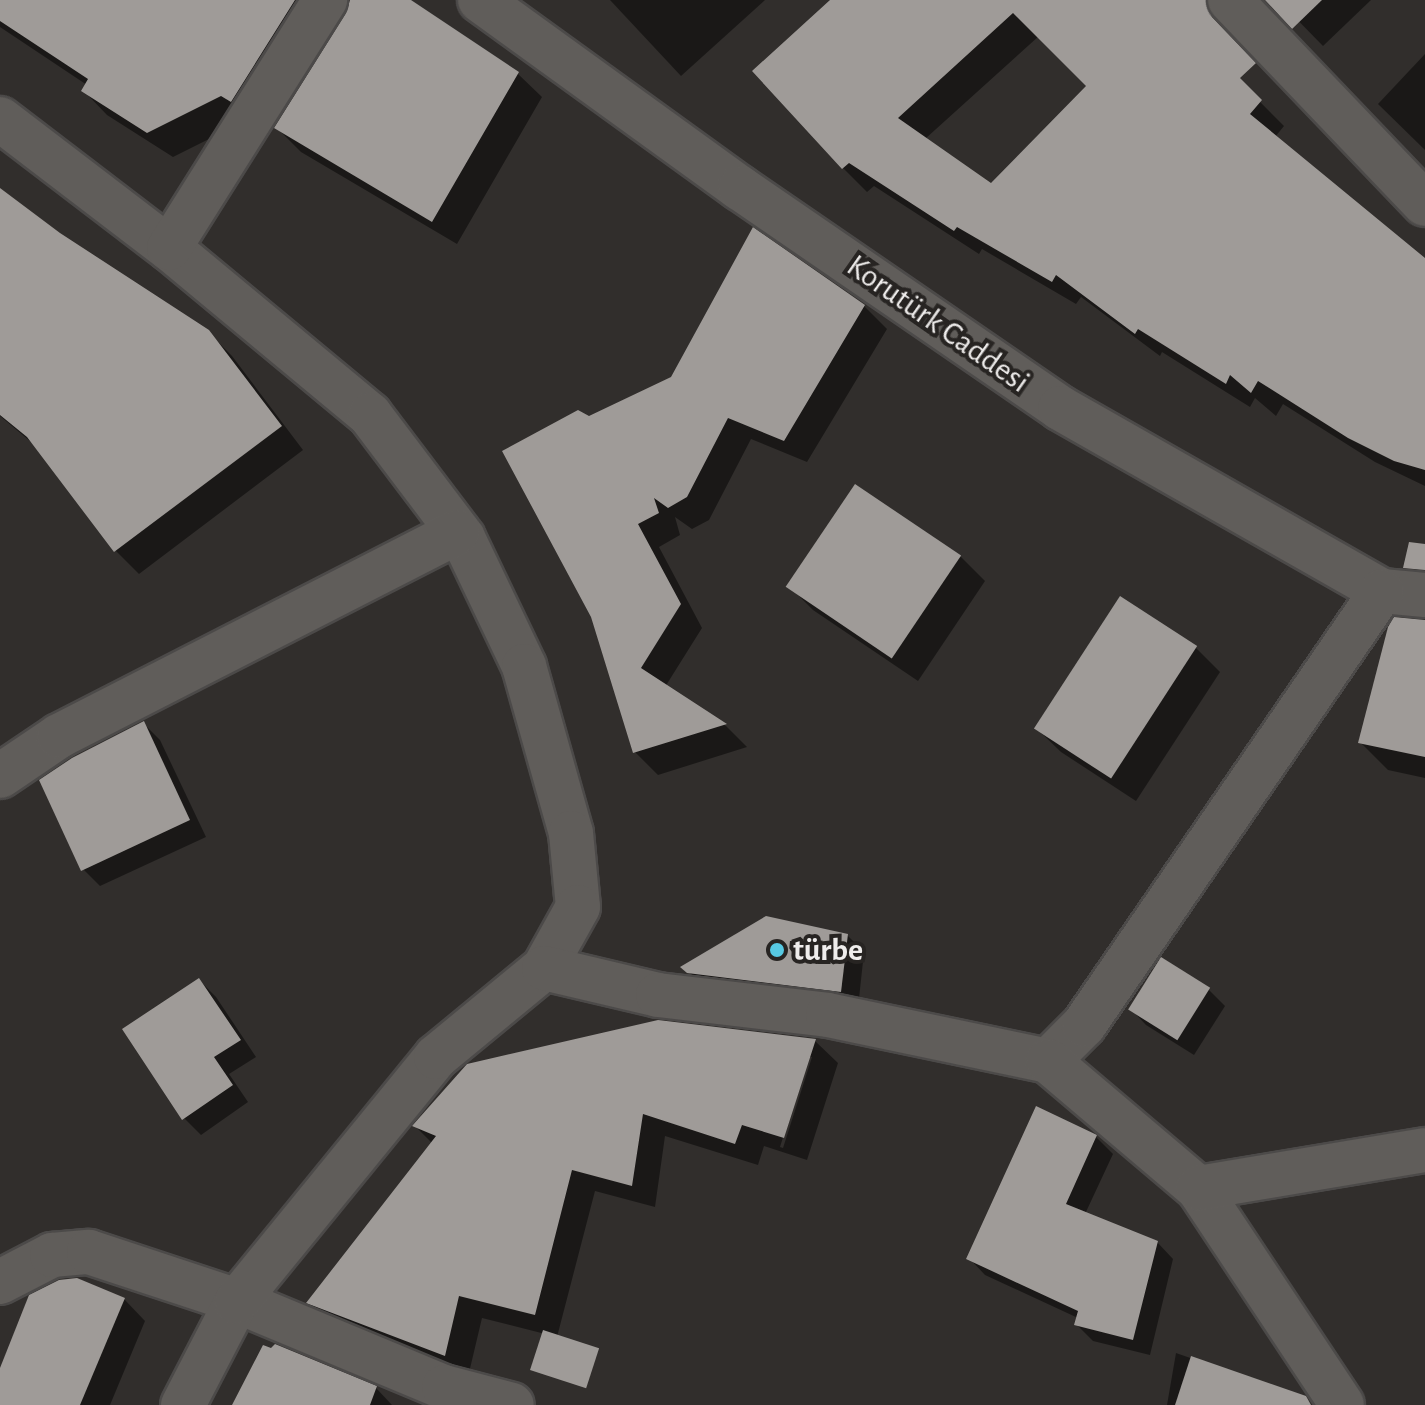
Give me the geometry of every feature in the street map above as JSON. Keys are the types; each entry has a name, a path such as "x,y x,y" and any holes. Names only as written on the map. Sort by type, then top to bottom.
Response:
{"street":[{"path":"169,248 325,0"},
{"name":"Korutürk Caddesi","path":"480,0 740,188 1060,408 1382,591 1425,595"},
{"path":"1230,0 1425,204"},
{"path":"0,119 169,248 370,415 458,532 524,666 571,833 578,907 544,968 436,1057 237,1301 183,1405"},
{"path":"0,776 59,736 458,532"},
{"path":"1048,1061 1084,1025 1382,591"},
{"path":"544,968 658,995 828,1015 1048,1061 1198,1188 1342,1405"},
{"path":"1198,1188 1425,1150"},
{"path":"0,1282 52,1255 89,1252 237,1301 444,1387 512,1405"}],"building":[{"path":"0,0 295,0 231,102 221,96 147,133 81,91 88,79 0,21"},
{"path":"350,0 411,0 519,72 432,222 274,128 346,13"},
{"path":"830,0 1206,0 1212,17 1256,63 1240,78 1262,100 1250,114 1425,258 1425,470 1394,461 1348,438 1258,381 1251,393 1230,375 1226,384 1138,329 1135,334 1056,275 1052,282 957,227 954,231 849,163 842,169 752,71","holes":["1013,13 1086,86 991,183 898,118"]},
{"path":"1265,0 1322,0 1292,29"},
{"path":"0,188 60,233 209,330 282,426 114,552 27,437 0,415"},
{"path":"753,227 865,305 784,441 728,418 687,497 668,508 654,498 659,513 638,524 681,604 641,668 727,724 633,753 591,617 502,451 578,410 589,416 671,377"},
{"path":"855,484 961,556 892,658 786,587"},
{"path":"1409,542 1425,544 1425,570 1403,568"},
{"path":"1120,596 1197,646 1111,779 1034,729"},
{"path":"1394,617 1425,620 1425,757 1358,743 1388,627"},
{"path":"144,721 190,820 81,871 39,780 72,758"},
{"name":"türbe","path":"766,916 848,934 841,992 687,973 680,967"},
{"path":"1161,957 1210,988 1177,1040 1128,1010"},
{"path":"199,978 241,1040 214,1057 233,1085 182,1120 122,1029"},
{"path":"658,1020 816,1039 784,1138 742,1125 735,1144 643,1114 632,1186 572,1170 535,1315 459,1296 445,1356 306,1303 436,1136 412,1126 467,1064"},
{"path":"1036,1106 1097,1135 1066,1204 1158,1241 1133,1340 1074,1325 1078,1311 966,1259"},
{"path":"77,1278 125,1298 80,1405 0,1405 0,1368 29,1295 59,1280"},
{"path":"543,1330 599,1348 586,1388 530,1370"},
{"path":"275,1344 377,1386 370,1405 232,1405 263,1345 271,1348"},
{"path":"1191,1356 1306,1396 1311,1405 1175,1405"}],"place":[{"name":"türbe","path":"777,950"}]}
